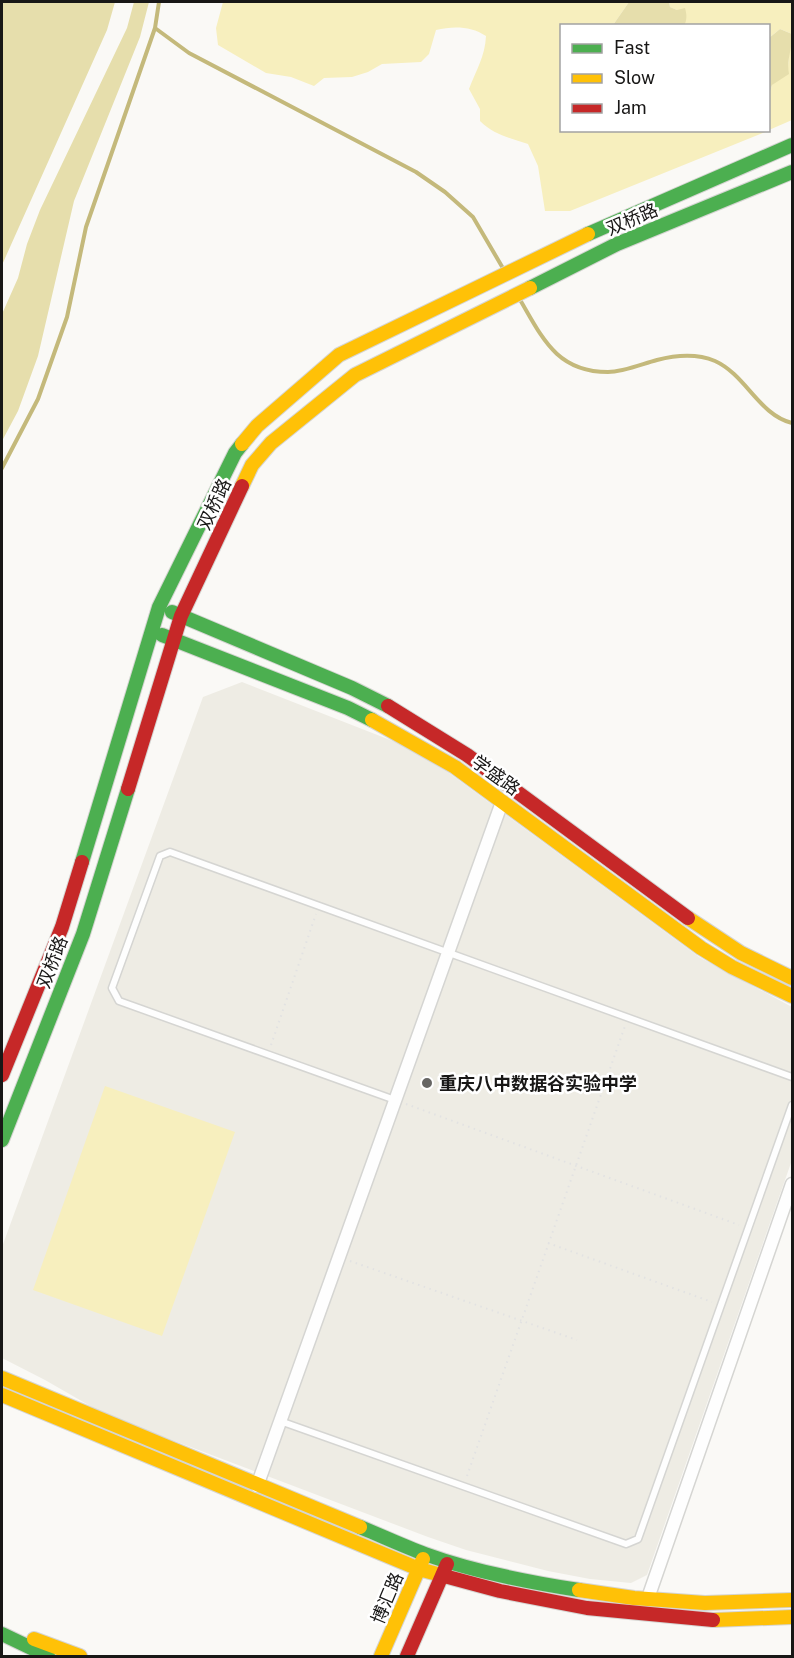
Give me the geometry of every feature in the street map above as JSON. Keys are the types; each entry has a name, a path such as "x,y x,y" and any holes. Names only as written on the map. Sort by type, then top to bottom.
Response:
{"main road":[{"name":"双桥路","path":"2,1076 62,927 159,607 235,453 257,426 339,355 607,225 792,145"},
{"name":"双桥路","path":"2,1140 83,934 181,616 252,465 271,443 355,375 616,244 792,172"},
{"name":"学盛路","path":"159,607 352,688 394,709 467,755 707,932 792,978"},
{"name":"学盛路","path":"152,631 348,708 386,727 455,767 701,948 732,967 792,996"},
{"path":"2,1378 257,1486 448,1562 504,1577 583,1593 706,1603 792,1599"},
{"path":"2,1395 419,1569 442,1576 500,1591 586,1608 705,1620 792,1617"},
{"name":"博汇路","path":"381,1656 424,1554"},
{"path":"407,1656 448,1562"},
{"path":"2,1627 80,1656"},
{"path":"2,1634 48,1656"}],"street":[{"path":"257,1486 502,802"},
{"path":"648,1598 792,1184"}],"lane":[{"path":"395,1100 119,1001 112,988 160,856 170,852 792,1077"},
{"path":"280,1421 626,1544 638,1539 792,1105"}],"path":[{"path":"268,1054 319,906"},
{"path":"464,1486 627,1017"},
{"path":"395,1100 748,1228"},
{"path":"548,1244 721,1305"},
{"path":"338,1258 577,1340"}],"shaded area":[{"path":"2,2 115,2 107,30 2,265"},
{"path":"134,2 149,2 140,37 74,201 38,356 18,411 2,441 2,314 18,278 27,244 40,210 127,28"},
{"path":"223,2 629,2 614,24 560,24 560,132 766,132 570,211 545,211 538,166 528,144 497,133 485,126 480,121 480,109 469,89 482,57 486,36 474,30 462,28 436,30 429,54 421,62 382,64 352,77 324,78 314,86 291,77 266,73 218,45 216,28"},
{"path":"629,2 669,2 670,7 677,10 685,8 685,24 614,24"},
{"path":"669,2 792,2 792,34 780,29 770,37 770,24 685,24 677,10 670,7"},
{"path":"780,29 792,34 788,63 789,74 772,85 770,92 770,37"},
{"path":"792,40 792,120 770,130 770,92 772,85 788,67"},
{"name":"重庆八中数据谷实验中学","path":"242,682 403,745 449,773 699,957 792,1007 792,1160 647,1575 631,1583 590,1579 548,1571 466,1550 428,1537 106,1415 2,1358 2,1247 203,697"},
{"path":"105,1086 235,1132 162,1336 33,1290"}],"waterway":[{"path":"2,468 38,399 67,317 86,227 155,28 159,2"},
{"path":"155,28 189,53 416,172 445,192 473,217 504,270"},
{"path":"519,298 535,326 553,350 575,366 614,372 671,357 708,358 726,367 770,412 792,423"}],"traffic: fast":[{"path":"588,234 792,145"},
{"path":"530,288 617,244 792,172"},
{"path":"82,862 159,607 235,453 242,444"},
{"path":"172,612 352,688 388,706"},
{"path":"162,635 348,708 372,720"},
{"path":"2,1140 83,934 128,789"},
{"path":"360,1527 417,1551 462,1566 520,1580 579,1590"},
{"path":"2,1634 48,1656"}],"traffic: slow":[{"path":"242,444 257,426 339,355 588,234"},
{"path":"242,486 252,465 271,443 355,375 530,288"},
{"path":"372,720 455,767 701,948 732,967 792,996"},
{"path":"688,918 741,953 792,978"},
{"path":"2,1378 360,1527"},
{"path":"2,1395 419,1569 448,1577"},
{"path":"381,1656 423,1559"},
{"path":"579,1590 634,1598 705,1603 792,1600"},
{"path":"713,1620 792,1617"},
{"path":"34,1639 80,1656"}],"traffic: jam":[{"path":"128,789 181,616 242,486"},
{"path":"388,706 467,755 688,918"},
{"path":"2,1075 62,927 82,862"},
{"path":"407,1656 447,1564"},
{"path":"448,1577 500,1591 587,1608 713,1620"}],"place":[{"name":"重庆八中数据谷实验中学","path":"427,1083"}]}
